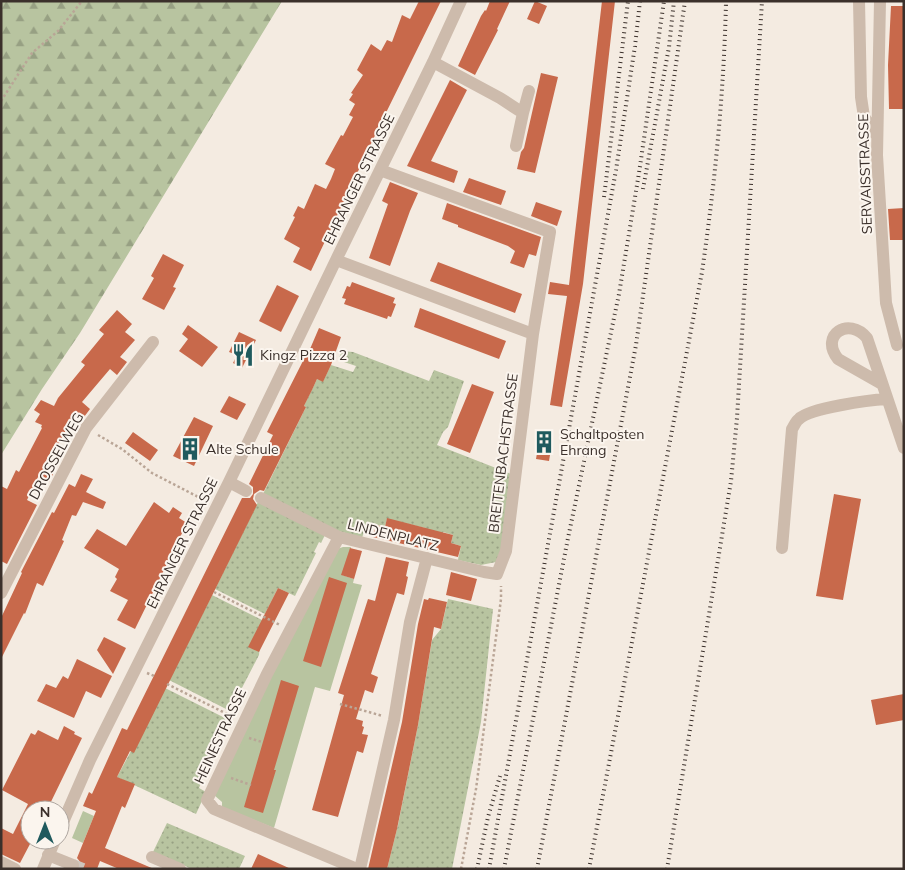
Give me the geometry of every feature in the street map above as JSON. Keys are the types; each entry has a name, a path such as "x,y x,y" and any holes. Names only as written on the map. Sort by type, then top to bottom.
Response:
{"street":[{"name":"EHRANGER STRASSE","path":"70,806 90,760 229,482 461,1"},
{"path":"859,1 860,97 864,117 877,136"},
{"name":"SERVAISSTRASSE","path":"880,1 877,155 886,303 897,345"},
{"path":"433,62 492,93 523,113"},
{"path":"516,146 529,91"},
{"name":"BREITENBACHSTRASSE","path":"380,170 550,232 533,334 506,551 497,574"},
{"path":"336,260 533,334"},
{"path":"882,384 838,359 833,352 832,346 834,335 837,332 844,329 857,329 867,338 904,448"},
{"name":"DROSSELWEG","path":"1,593 86,428 153,342"},
{"path":"782,548 792,429 799,418 811,413 860,401 887,399"},
{"path":"229,482 246,491"},
{"name":"LINDENPLATZ","path":"261,498 339,538 497,574"},
{"name":"HEINESTRASSE","path":"339,538 243,722 207,800 214,809 359,869 394,720 410,622 427,558"},
{"path":"43,869 50,850"},
{"path":"48,855 73,865"},
{"path":"152,857 180,869"},
{"path":"1,862 15,869"}],"path":[{"path":"1,101 32,53 58,31 82,1"},
{"path":"86,428 122,449 152,473 216,506"},
{"path":"461,869 476,789 501,599 501,582 497,574"},
{"path":"214,592 290,630"},
{"path":"168,684 243,722"},
{"path":"340,704 394,720"},
{"path":"219,774 251,785"}],"green space":[{"path":"1,1 282,1 80,333 1,455"},
{"path":"342,351 353,352 429,381 434,370 464,381 448,427 443,432 437,445 511,474 500,557 496,562 481,565 458,560 461,546 451,543 453,535 443,532 441,540 425,528 387,519 385,527 367,522 362,538 335,530 263,494 306,407 304,406 317,379 323,381 331,365 353,372 356,366 338,360"},
{"path":"258,502 325,535 314,552 316,553 295,596 278,588 265,614 215,589"},
{"path":"351,547 342,575 354,579 353,583 362,585 330,691 315,687 274,828 222,807 222,802 214,795 272,675 337,549"},
{"path":"212,595 262,620 259,655 230,711 169,680"},
{"path":"448,599 493,609 481,722 452,869 387,869 418,725 432,640 441,629"},
{"path":"165,688 227,719 202,769 206,771 199,788 206,792 196,814 117,777"},
{"path":"83,811 94,816 83,843 72,838"},
{"path":"167,823 245,856 239,869 192,869 153,852"}],"building":[{"path":"419,1 441,1 311,271 293,262 300,248 284,239 295,217 293,216 298,206 304,209 315,184 326,189 331,179 335,169 325,164 353,117 349,115 355,104 349,100 353,94 351,93 363,75 357,70 371,44 381,51 387,40 392,42 402,15 410,19"},
{"path":"490,1 510,1 498,30 475,75 458,66"},
{"path":"535,1 547,6 539,24 527,19"},
{"path":"602,1 615,1 583,284 562,407 550,405 567,296 548,294 550,282 569,285"},
{"path":"891,6 904,6 904,109 889,109 888,65"},
{"path":"541,73 558,77 535,173 517,169 521,152 524,148"},
{"path":"450,80 467,90 431,161 458,171 454,183 407,166"},
{"path":"469,178 506,191 501,205 463,192"},
{"path":"390,182 418,193 390,266 369,258 388,204 382,201"},
{"path":"536,202 562,211 557,226 531,216"},
{"path":"447,203 541,237 536,256 529,254 524,268 510,263 515,251 508,246 442,219"},
{"path":"904,208 904,240 890,240 888,209"},
{"path":"163,254 184,265 173,287 176,288 164,310 142,299 154,278 151,276"},
{"path":"438,262 522,294 515,313 430,281"},
{"path":"352,282 395,298 393,303 396,304 391,317 388,316 387,319 344,304 346,299 342,298 347,286 350,287"},
{"path":"277,285 299,296 281,332 259,321"},
{"path":"420,308 506,341 499,359 414,327"},
{"path":"117,310 132,324 125,332 135,340 120,357 127,362 117,375 110,369 82,402 90,409 81,421 74,415 58,445 55,444 42,468 53,474 49,482 38,477 27,500 37,505 7,564 1,561 1,486 7,489 16,470 19,472 42,428 42,425 35,422 40,414 34,410 41,400 54,406 58,398 85,365 81,362 104,334 99,330"},
{"path":"188,325 218,347 202,367 179,351 188,339 182,334"},
{"path":"319,328 341,337 331,365 323,382 317,379 304,406 306,407 264,491 260,490 254,494 253,499 257,505 134,753 130,751 117,777 135,784 125,808 122,806 105,848 154,869 119,869 100,861 97,869 80,869 81,863 77,858 96,811 83,806 89,792 92,794 122,728 127,730 242,498 250,498 253,494 253,487 249,484 273,435 267,432 307,356"},
{"path":"239,332 256,340 242,368 233,363 237,355 229,352"},
{"path":"472,384 494,392 470,453 447,444"},
{"path":"229,396 246,404 237,420 220,412"},
{"name":"Alte Schule","path":"194,417 213,426 194,466 173,456"},
{"path":"133,432 158,450 150,461 125,443"},
{"path":"538,447 551,449 549,461 536,459"},
{"path":"81,474 93,479 86,492 106,502 103,509 83,502 76,516 72,515 62,540 64,541 43,586 37,583 25,614 1,659 1,618 21,572 52,512 54,513 69,484 75,487"},
{"path":"834,494 861,499 843,600 816,596"},
{"path":"154,502 169,513 173,507 182,513 179,518 187,523 135,629 117,620 128,600 110,591 117,579 115,577 119,569 84,548 97,529 126,546"},
{"path":"387,518 453,535 451,543 461,546 458,557 373,537 376,525 385,527"},
{"path":"350,548 362,551 354,579 341,575"},
{"path":"386,557 409,562 406,576 408,577 404,595 397,593 371,674 378,677 373,693 365,690 356,719 363,721 362,734 368,735 363,753 357,751 338,817 312,810 344,695 338,693 368,599 375,601"},
{"path":"451,572 477,579 471,601 446,595"},
{"path":"329,577 347,583 321,667 303,661"},
{"path":"278,588 289,593 259,652 248,647"},
{"path":"429,598 447,602 441,629 434,627 418,725 397,829 387,869 368,869 402,722 418,624 424,599 428,600"},
{"path":"104,637 126,648 113,674 97,650"},
{"path":"77,659 112,676 101,698 86,691 74,718 37,701 46,684 56,688 63,676 68,679"},
{"path":"281,680 299,686 263,813 244,807"},
{"path":"904,694 904,720 876,725 871,700"},
{"path":"64,726 82,738 52,800 21,800 2,790 31,733 35,735 38,730 58,740"},
{"path":"20,820 20,850 27,850 20,863 1,854 1,828 13,834"},
{"path":"258,854 291,869 251,869"}],"tunnel":[{"path":"73,865 83,869"}],"railway":[{"path":"604,197 628,1"},
{"path":"489,869 616,170 640,1"},
{"path":"504,869 568,538 619,294 664,1"},
{"path":"643,189 669,47 674,1"},
{"path":"537,869 636,345 685,1"},
{"path":"589,869 702,272 718,137 726,1"},
{"path":"667,869 731,481 737,418 762,1"},
{"path":"477,869 488,817 500,776"}],"place":[{"name":"Kingz Pizza 2","path":"243,355"},
{"name":"Schaltposten Ehrang","path":"544,442"},
{"name":"Alte Schule","path":"190,449"}]}
